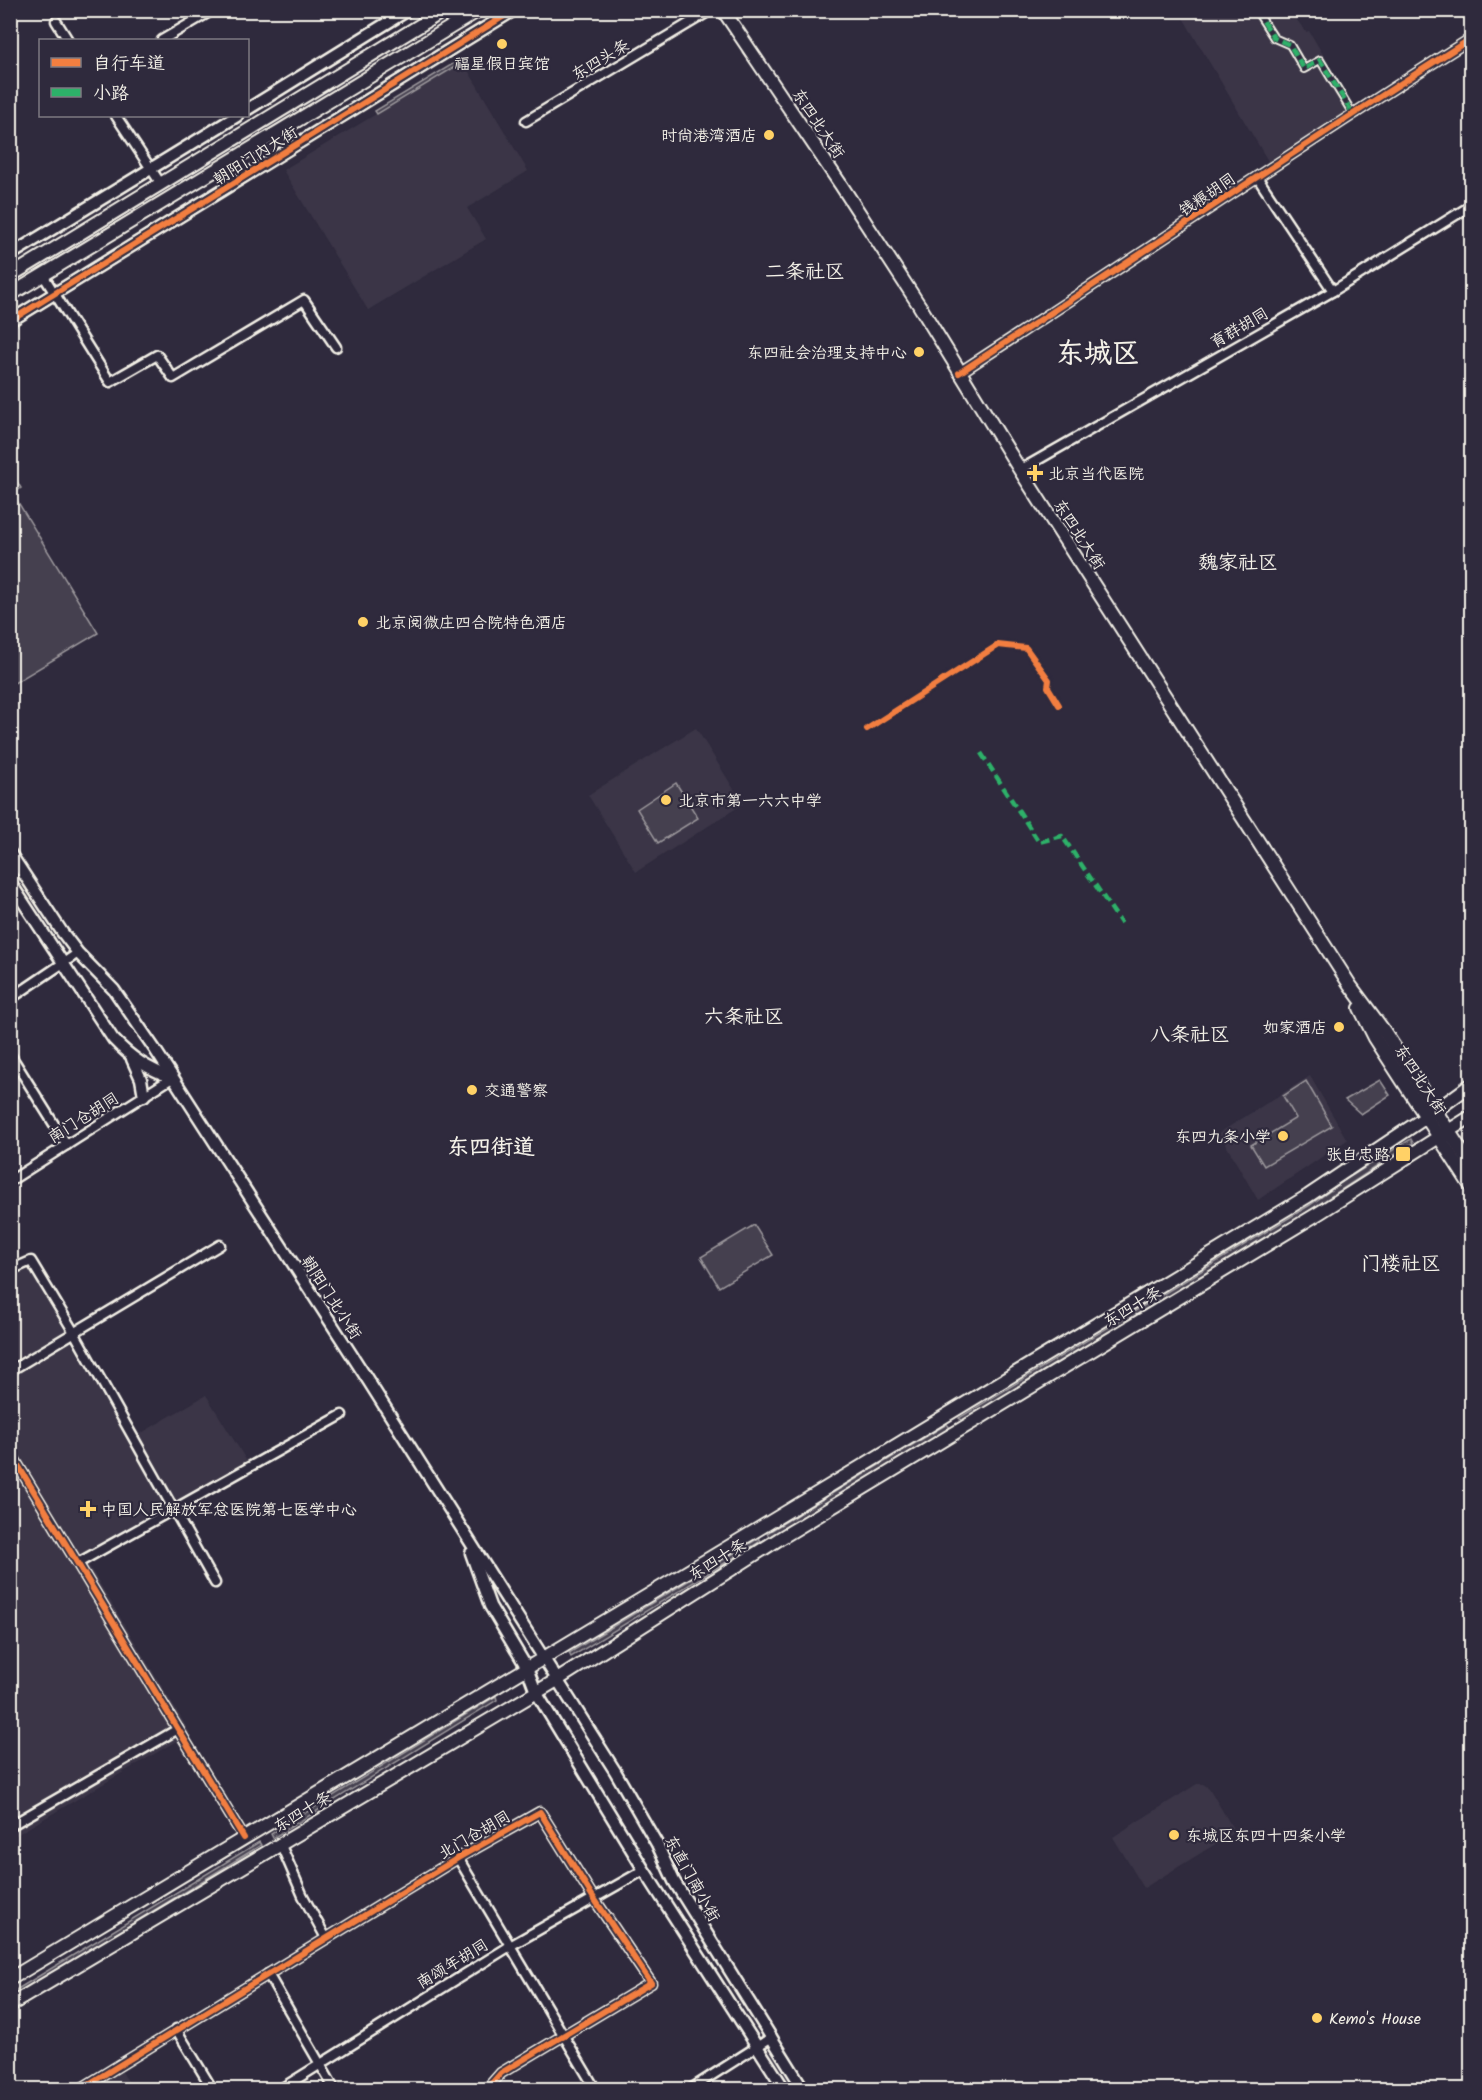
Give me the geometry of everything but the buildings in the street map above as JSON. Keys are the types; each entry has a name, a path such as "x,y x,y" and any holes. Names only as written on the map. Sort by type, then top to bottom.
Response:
{"main road":[{"path":"249,108 408,10"},
{"name":"朝阳门内大街","path":"10,276 161,184 423,16 445,10"},
{"name":"朝阳门内大街","path":"10,295 479,10"},
{"name":"朝阳门内大街","path":"10,321 514,10"},
{"name":"东四北大街","path":"724,11 919,305 959,374 1020,470 1350,985 1384,1031 1472,1188"},
{"path":"10,255 235,117"},
{"name":"朝阳门北小街","path":"10,852 62,932 78,953 114,990 364,1374 544,1659"},
{"path":"10,882 114,1039 130,1056 146,1068 172,1078"},
{"path":"130,1056 141,1079 144,1096"},
{"path":"1430,1114 1472,1084"},
{"name":"东四十条","path":"10,1979 544,1659 1308,1196 1430,1114"},
{"path":"1443,1134 1472,1116"},
{"name":"东四北大街","path":"1443,1134 1472,1167"},
{"name":"东四十条","path":"10,2005 556,1680 779,1539 1319,1213 1443,1134"},
{"name":"朝阳门北小街","path":"464,1533 490,1606 527,1668 536,1692"},
{"name":"东直门南小街","path":"544,1659 615,1771 657,1844 674,1881 804,2090"},
{"name":"东直门南小街","path":"536,1692 644,1870 785,2090"}],"street":[{"path":"164,39 213,10"},
{"path":"1257,10 1274,38 1290,45 1304,69 1320,60 1353,114"},
{"name":"东四头条","path":"526,121 708,12 724,11"},
{"path":"56,21 67,39"},
{"name":"钱粮胡同","path":"959,374 1472,38"},
{"path":"117,117 161,184"},
{"path":"1257,177 1333,291"},
{"name":"育群胡同","path":"1020,470 1333,291 1472,205"},
{"path":"43,275 110,382 157,355 173,378 304,300 336,347"},
{"path":"10,999 78,953"},
{"path":"10,1054 67,1145"},
{"name":"南门仓胡同","path":"10,1181 172,1078"},
{"path":"10,1371 220,1245"},
{"path":"10,1261 15,1268 31,1261 75,1334 215,1583"},
{"path":"78,1563 342,1415"},
{"path":"10,1452 244,1838"},
{"path":"10,1826 178,1729"},
{"name":"北门仓胡同","path":"79,2090 458,1858 540,1812 593,1897 651,1983 501,2073 486,2090"},
{"path":"280,1843 303,1896 326,1938"},
{"path":"458,1858 596,2090"},
{"name":"南颂年胡同","path":"279,2090 510,1946 644,1870"},
{"path":"268,1974 335,2090"},
{"path":"176,2029 213,2090"},
{"path":"690,2090 772,2037"}],"shaded area":[{"path":"1179,11 1290,11 1306,32 1309,31 1354,107 1268,161"},
{"path":"461,59 463,62 377,114 375,111"},
{"path":"463,62 528,171 467,208 486,239 368,310 283,170"},
{"path":"10,470 21,488 13,494 98,633 11,685"},
{"name":"北京市第一六六中学","path":"696,728 743,804 636,872 588,795"},
{"path":"676,783 698,818 658,843 637,809"},
{"name":"东四九条小学","path":"1310,1076 1347,1140 1258,1200 1219,1133"},
{"path":"1380,1080 1390,1095 1361,1114 1345,1100"},
{"path":"1306,1081 1332,1126 1264,1166 1251,1145 1296,1118 1283,1096"},
{"path":"1411,1139 1413,1143 1301,1216 963,1421 959,1418 1310,1205 1348,1178"},
{"path":"754,1225 773,1255 719,1287 701,1257"},
{"name":"中国人民解放军总医院第七医学中心","path":"28,1267 128,1441 206,1395 248,1463 83,1556 190,1733 11,1838 10,1269 13,1272"},
{"path":"947,1424 950,1428 769,1537 767,1533"},
{"path":"759,1538 761,1541 571,1657 569,1653"},
{"path":"496,1696 497,1700 273,1838 271,1834"},
{"name":"东城区东四十四条小学","path":"1197,1784 1203,1784 1209,1788 1235,1832 1144,1888 1113,1837"},
{"path":"259,1842 261,1845 11,1998 11,1993"},
{"path":"122,2072 133,2089 93,2089"}],"marked path":[{"path":"1256,10 1274,38 1290,45 1304,69 1320,60 1353,114"},
{"path":"981,753 1039,842 1062,836 1121,923"}],"cycle path":[{"path":"10,321 514,10"},
{"path":"959,373 1472,38"},
{"path":"867,729 998,645 1026,648 1049,680 1048,687 1059,705"},
{"path":"10,1452 244,1838"},
{"path":"79,2090 458,1858 540,1812 593,1897 651,1983 501,2073 486,2090"}],"place":[{"name":"福星假日宾馆","path":"502,44"},
{"name":"时尚港湾酒店","path":"769,135"},
{"name":"东四社会治理支持中心","path":"919,352"},
{"name":"北京当代医院","path":"1035,473"},
{"name":"北京阅微庄四合院特色酒店","path":"363,622"},
{"name":"北京市第一六六中学","path":"666,800"},
{"name":"如家酒店","path":"1339,1027"},
{"name":"交通警察","path":"472,1090"},
{"name":"东四九条小学","path":"1283,1136"},
{"name":"张自忠路","path":"1403,1154"},
{"name":"中国人民解放军总医院第七医学中心","path":"88,1509"},
{"name":"东城区东四十四条小学","path":"1174,1835"},
{"name":"Kemo's House","path":"1317,2018"}],"district":[{"name":"二条社区","path":"805,271"},
{"name":"东城区","path":"1098,352"},
{"name":"魏家社区","path":"1238,562"},
{"name":"六条社区","path":"744,1016"},
{"name":"八条社区","path":"1190,1034"},
{"name":"东四街道","path":"491,1146"},
{"name":"门楼社区","path":"1401,1263"}]}
